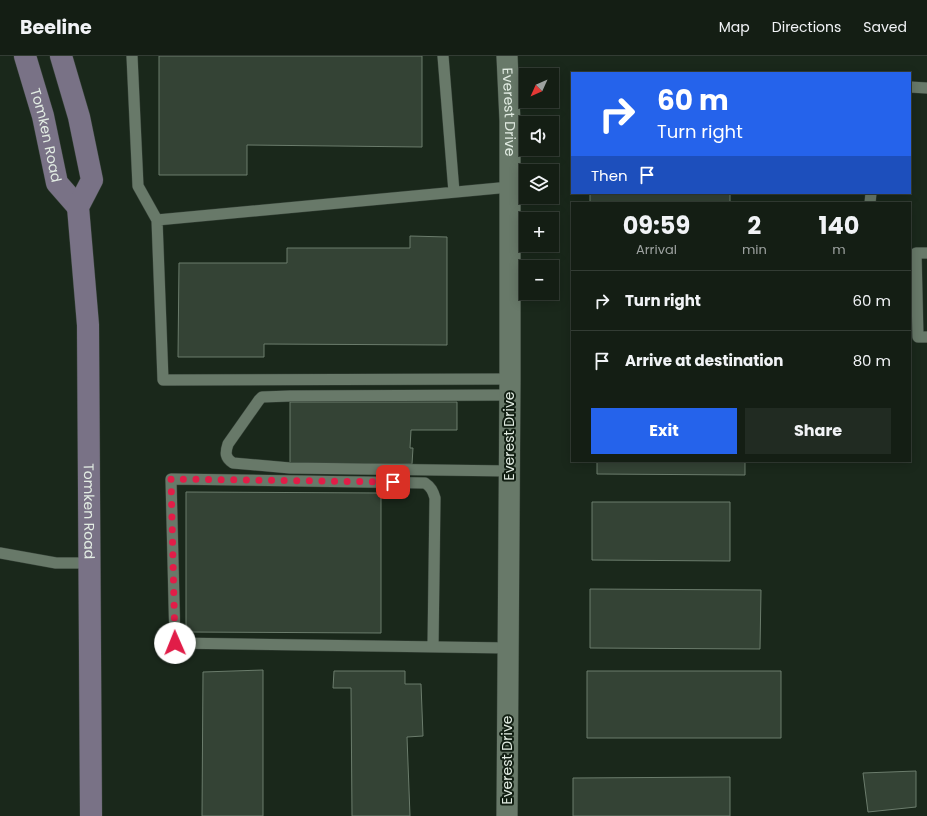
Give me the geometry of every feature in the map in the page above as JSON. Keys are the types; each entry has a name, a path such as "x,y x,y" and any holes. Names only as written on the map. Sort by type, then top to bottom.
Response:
{"main road":[{"name":"Tomken Road","path":"24,56 43,116 57,183 78,207 88,325 90,816"},
{"path":"61,56 79,117 92,180 78,207"}],"street":[{"name":"Everest Drive","path":"507,56 510,121 507,816"}],"lane":[{"path":"132,56 138,186 157,220 163,380 510,387"},
{"path":"442,56 454,192"},
{"path":"911,87 927,88"},
{"path":"157,220 510,187"},
{"path":"918,252 918,337 927,336"},
{"path":"509,471 290,468 232,463 227,459 225,452 228,444 259,400 262,398 510,387"},
{"path":"433,647 435,498 429,485 425,483 171,479 175,643 433,647 508,648"},
{"path":"0,553 56,563 90,562"}],"building":[{"path":"159,56 422,56 422,147 247,145 247,175 159,175"},
{"path":"590,194 730,194 730,202 590,202"},
{"path":"410,236 447,237 447,345 264,344 264,357 178,357 179,263 287,263 287,248 410,248"},
{"path":"290,402 457,402 457,430 411,430 410,448 413,448 412,464 290,463"},
{"path":"597,462 745,462 745,475 597,474"},
{"path":"186,492 381,493 381,633 186,632"},
{"path":"592,502 730,502 730,561 592,560"},
{"path":"590,589 761,590 760,649 590,648"},
{"path":"263,670 263,816 202,816 203,672"},
{"path":"334,671 405,671 405,684 421,684 423,736 407,737 410,816 352,816 351,688 333,688"},
{"path":"587,671 781,671 781,738 587,738"},
{"path":"916,771 916,807 868,812 863,773"},
{"path":"730,777 730,816 573,816 573,778"}],"route":[{"path":"175,643 171,479 393,482"}]}
